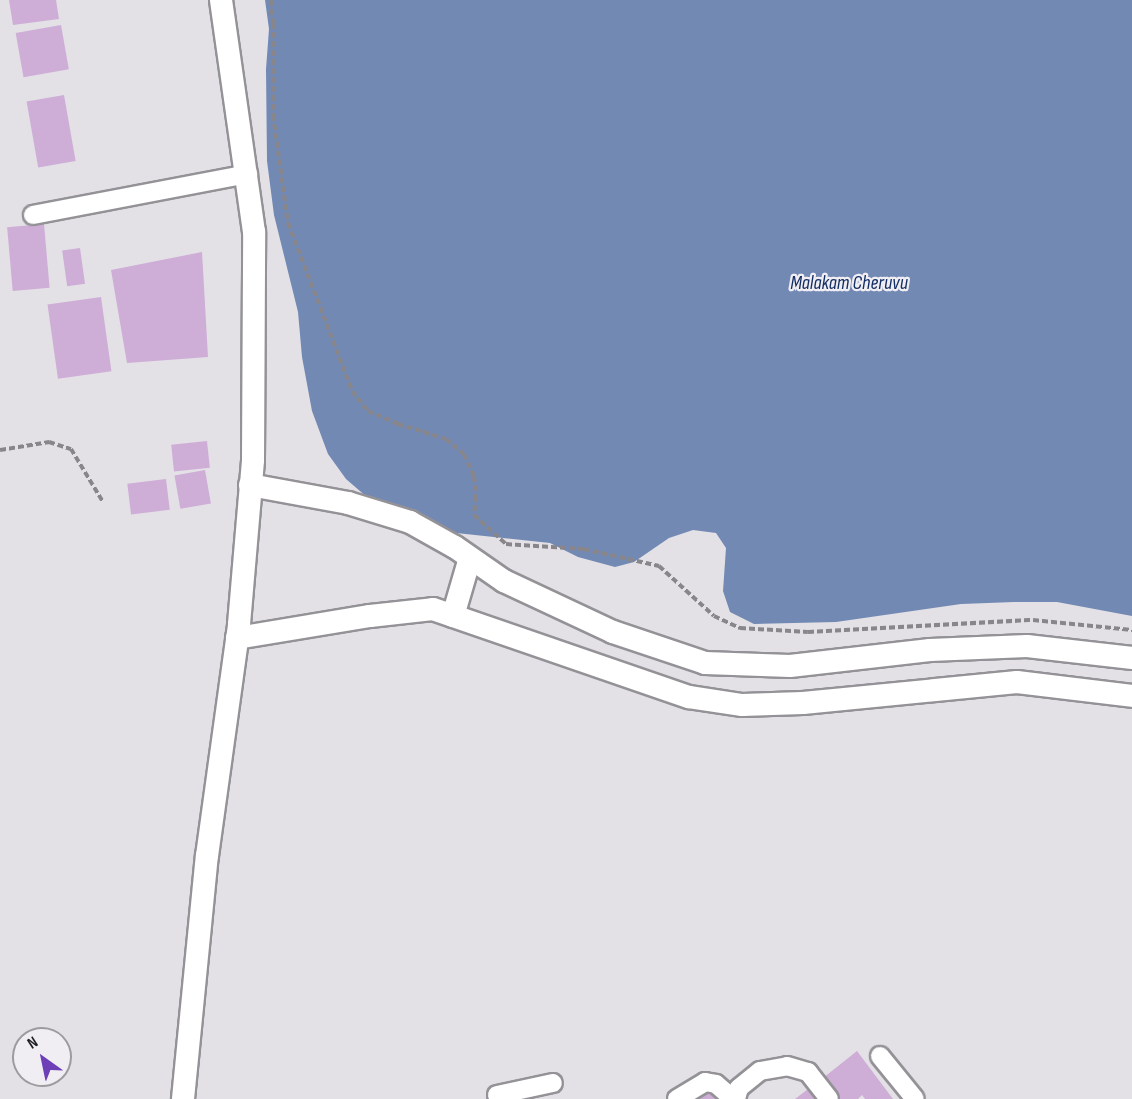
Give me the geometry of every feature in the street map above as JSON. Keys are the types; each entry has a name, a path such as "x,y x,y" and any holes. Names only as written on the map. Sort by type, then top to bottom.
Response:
{"street":[{"path":"183,1099 207,856 237,638 250,485 256,324 254,232 248,174 221,0"},
{"path":"33,215 248,174"},
{"path":"250,485 348,503 410,522 471,558 504,581 613,632 705,663 790,666 930,650 1027,646 1132,658"},
{"path":"453,616 471,558"},
{"path":"237,638 370,616 433,609 689,697 742,705 803,703 1017,682 1132,696"},
{"path":"689,697 705,663"},
{"path":"880,1056 915,1099"},
{"path":"677,1099 705,1082 716,1084 734,1099 739,1088 760,1071 787,1066 808,1071 829,1099"},
{"path":"493,1098 553,1083"}],"path":[{"path":"270,0 273,23 273,115 288,223 352,391 368,411 446,439 464,454 474,476 476,496 474,515 506,544 584,549 659,566 714,616 740,628 808,632 1033,620 1132,630"},
{"path":"0,450 49,442 71,449 103,502"}],"water":[{"name":"Malakam Cheruvu","path":"265,0 1132,0 1132,616 1057,602 1014,602 961,604 836,622 754,624 730,612 723,591 726,548 716,533 693,530 669,538 634,562 615,567 578,557 550,543 447,532 382,510 346,479 328,454 312,411 302,357 298,312 274,215 267,161 266,69 269,29"}],"building":[{"path":"9,0 56,0 59,19 13,25"},
{"path":"61,25 69,69 24,77 16,33"},
{"path":"64,95 76,161 38,168 27,102"},
{"path":"44,224 50,288 13,291 7,227"},
{"path":"80,248 85,284 67,286 62,251"},
{"path":"202,252 208,357 127,363 111,270"},
{"path":"101,297 111,371 58,379 48,305"},
{"path":"207,441 210,468 174,472 171,445"},
{"path":"205,470 211,503 180,509 174,475"},
{"path":"166,479 170,510 131,515 127,484"},
{"path":"857,1051 893,1099 865,1099 862,1095 858,1099 839,1099 823,1078"},
{"path":"705,1084 717,1099 687,1099"},
{"path":"808,1089 816,1099 795,1099"}]}
